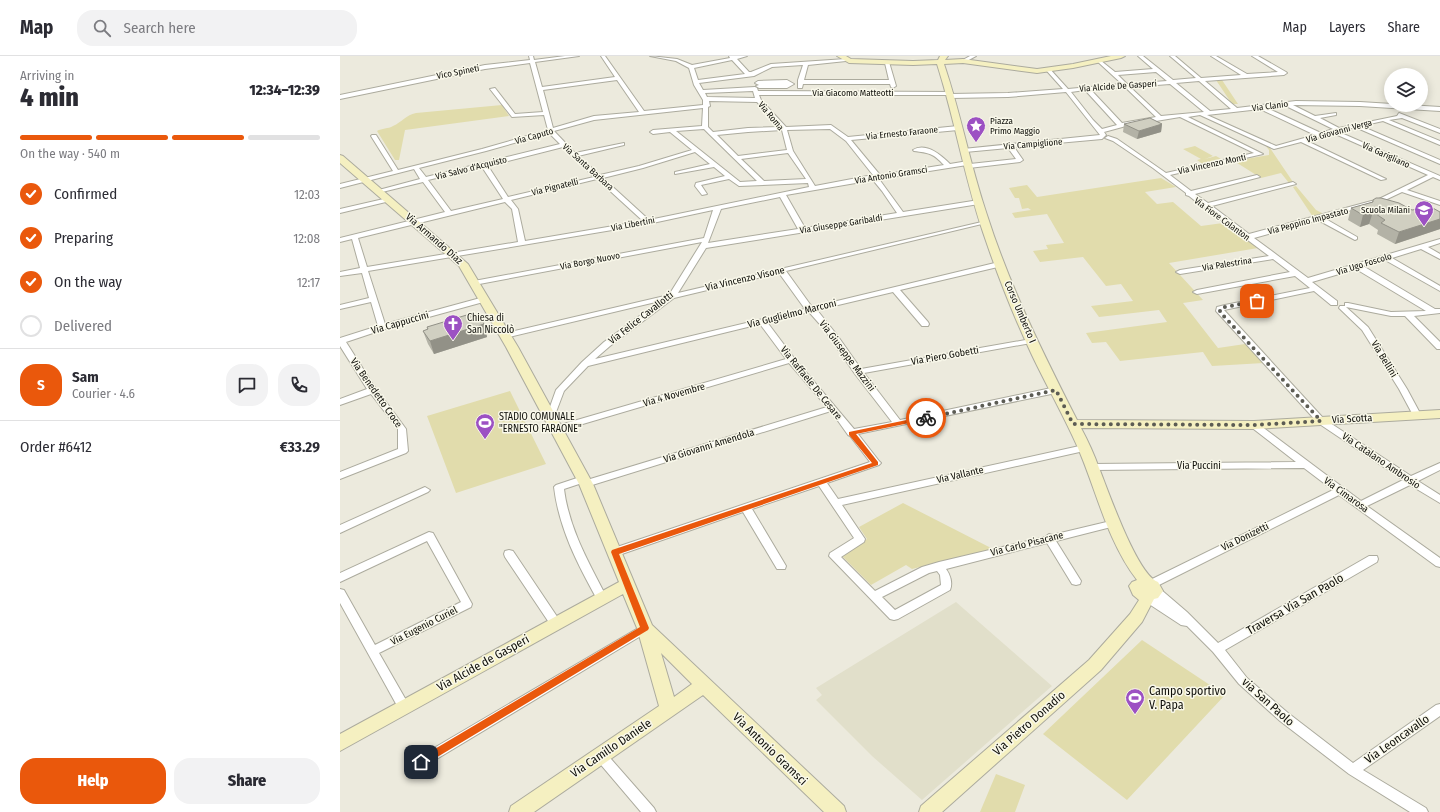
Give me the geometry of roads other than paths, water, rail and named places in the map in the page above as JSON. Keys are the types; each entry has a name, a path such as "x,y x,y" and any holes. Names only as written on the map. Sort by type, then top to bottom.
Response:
{"street":[{"name":"Vico Spineti","path":"340,97 532,58 577,56"},
{"path":"603,56 642,112"},
{"path":"652,56 677,60 691,67 732,57 745,56"},
{"path":"963,61 974,56"},
{"path":"696,82 753,74 767,67 844,58 887,63 942,58 1028,70 1049,70 1121,56"},
{"path":"1140,56 1209,114"},
{"path":"1172,56 1236,110"},
{"path":"1213,56 1246,76"},
{"name":"Via Alcide De Gasperi","path":"951,95 1008,95 1284,74 1254,56"},
{"path":"732,57 748,73 753,74"},
{"name":"Via Santa Barbara","path":"532,58 551,131 574,155 648,222"},
{"name":"Corso Umberto I","path":"942,58 968,165 984,222 999,264 1031,341 1084,448 1145,593"},
{"path":"494,59 495,65"},
{"path":"1100,61 1160,118"},
{"path":"800,93 806,63"},
{"path":"887,63 894,90"},
{"path":"691,67 696,82 706,99 706,127 763,184"},
{"name":"Via Fiore Colanton","path":"1049,70 1067,90 1092,123 1104,135 1123,145 1297,273 1334,303 1341,301 1346,306"},
{"path":"1114,74 1157,70"},
{"name":"Via Roma","path":"753,74 758,79 758,100 784,129 790,151 813,188"},
{"path":"540,89 618,78"},
{"path":"702,92 787,86 791,84 787,82 757,88"},
{"path":"801,82 893,82"},
{"name":"Via Giacomo Matteotti","path":"757,88 800,93 894,90 951,95"},
{"path":"493,89 514,116 546,113"},
{"path":"1087,89 1120,125"},
{"path":"706,99 758,100"},
{"name":"Via Clanio","path":"1104,135 1120,125 1160,118 1209,114 1286,104 1342,103 1440,109"},
{"name":"Via Garigliano","path":"1286,104 1336,131 1440,178"},
{"path":"1375,105 1440,130"},
{"name":"Via Caputo","path":"340,186 490,149 594,118 707,106"},
{"path":"1261,107 1320,135"},
{"name":"Via Giovanni Verga","path":"1202,114 1276,148 1355,125 1403,116"},
{"path":"1314,118 1334,114"},
{"name":"Via Vincenzo Monti","path":"1164,175 1260,154 1182,116"},
{"path":"1384,120 1440,143"},
{"path":"1355,125 1440,162"},
{"path":"653,132 706,127"},
{"path":"712,134 748,130 831,127 847,139 876,177 901,214"},
{"name":"Via Ernesto Faraone","path":"847,139 958,128"},
{"path":"671,130 739,184 810,181"},
{"name":"Via Campiglione","path":"965,150 1104,135"},
{"path":"374,136 397,172"},
{"path":"1303,141 1383,179"},
{"path":"574,155 622,144"},
{"name":"Via Salvo d'Acquisto","path":"378,191 564,145"},
{"name":"Via Antonio Gramsci","path":"813,188 948,166 1020,160 1010,146"},
{"path":"490,149 487,164 515,210 522,242"},
{"path":"916,150 929,149 948,166"},
{"name":"Via Pignatelli","path":"340,240 598,176 641,167 696,150"},
{"path":"737,158 790,151"},
{"name":"Via Armando Diaz","path":"340,158 463,264 505,336 585,481 628,584"},
{"path":"677,173 716,165"},
{"path":"416,167 449,213"},
{"name":"Via Peppino Impastato","path":"1248,237 1381,200 1433,175"},
{"path":"704,194 698,184 729,177"},
{"path":"1188,194 1257,177"},
{"path":"1205,206 1293,184"},
{"name":"Via Libertini","path":"340,274 522,242 648,222 813,188"},
{"path":"1402,190 1440,203"},
{"path":"782,194 804,230"},
{"path":"340,211 388,200"},
{"name":"Via Giuseppe Garibaldi","path":"705,242 783,234 979,202"},
{"name":"Via Felice Cavallotti","path":"550,418 560,390 585,364 607,344 672,296 705,242 718,207"},
{"path":"1320,218 1355,238"},
{"name":"Via Vincenzo Visone","path":"505,336 984,222"},
{"path":"836,225 841,232"},
{"path":"783,234 787,242"},
{"path":"354,236 382,327"},
{"name":"Via Ugo Foscolo","path":"1307,281 1440,241"},
{"name":"Via Borgo Nuovo","path":"474,283 705,242"},
{"path":"1421,246 1440,257"},
{"name":"Via Palestrina","path":"1180,272 1274,257"},
{"path":"1385,257 1440,289"},
{"name":"Via Guglielmo Marconi","path":"585,364 999,264"},
{"path":"1356,266 1437,312"},
{"name":"Via Giuseppe Mazzini","path":"781,270 803,302 834,338 858,372 899,424"},
{"path":"1198,292 1297,273"},
{"path":"895,289 925,324"},
{"name":"Via Catalano Ambrosio","path":"1315,289 1220,309 1220,312 1321,421 1440,500"},
{"path":"340,307 374,299"},
{"name":"Via Cappuccini","path":"340,341 382,327 484,299"},
{"path":"1346,306 1391,314 1437,312"},
{"name":"Via Bellini","path":"1346,306 1365,329 1403,389 1417,415"},
{"path":"1407,314 1440,347"},
{"name":"Via Raffaele De Cesare","path":"762,322 791,360 833,408 876,464 822,483"},
{"name":"Via Benedetto Croce","path":"340,341 402,430 403,451 340,476"},
{"name":"Via Piero Gobetti","path":"858,372 1031,341"},
{"name":"Via 4 Novembre","path":"556,430 791,360"},
{"path":"340,402 373,390"},
{"path":"851,433 1056,390"},
{"name":"Via Giovanni Amendola","path":"585,481 833,408"},
{"name":"Via Scotta","path":"1073,424 1254,425 1440,414"},
{"name":"Via Cimarosa","path":"1254,425 1340,491 1440,563"},
{"name":"Via Vallante","path":"835,503 1084,448"},
{"name":"Via Puccini","path":"1092,467 1306,465"},
{"path":"1361,505 1440,466"},
{"path":"585,481 559,487 561,505 574,545 602,598"},
{"path":"615,552 822,483 860,539 834,556 894,616 946,587 945,575 939,566"},
{"path":"340,529 425,490"},
{"name":"Via Donizetti","path":"1145,593 1340,491"},
{"path":"746,508 781,566"},
{"name":"Via Carlo Pisacane","path":"874,596 926,570 939,566 1115,523"},
{"name":"Via Eugenio Curiel","path":"340,578 429,536 467,604 373,651"},
{"path":"1049,538 1076,581"},
{"path":"510,554 556,624"},
{"name":"Traversa Via San Paolo","path":"1217,649 1373,558"},
{"path":"628,584 645,628 669,710"},
{"name":"Via Alcide de Gasperi","path":"340,743 628,584"},
{"path":"340,593 404,707"},
{"path":"1145,593 1166,610 1192,625"},
{"path":"1145,593 1166,600 1192,625"},
{"name":"Via Pietro Donadio","path":"928,812 1094,665 1136,618 1145,593"},
{"name":"via San Paolo","path":"1192,625 1217,649 1243,681 1261,698 1316,743 1353,770 1421,812"},
{"path":"421,762 645,628"},
{"name":"Via Antonio Gramsci","path":"645,628 837,812"},
{"path":"655,664 661,655 675,657"},
{"name":"Via Camillo Daniele","path":"522,811 600,755 704,685"},
{"name":"Via Leoncavallo","path":"1353,770 1440,709"},
{"path":"600,755 649,812"}],"place":[{"name":"Piazza Primo Maggio","path":"976,143"},
{"name":"Scuola Milani","path":"1424,227"},
{"name":"Chiesa di San Niccolò","path":"453,341"},
{"name":"STADIO COMUNALE \"ERNESTO FARAONE\"","path":"485,440"},
{"name":"Campo sportivo V. Papa","path":"1135,715"}]}
